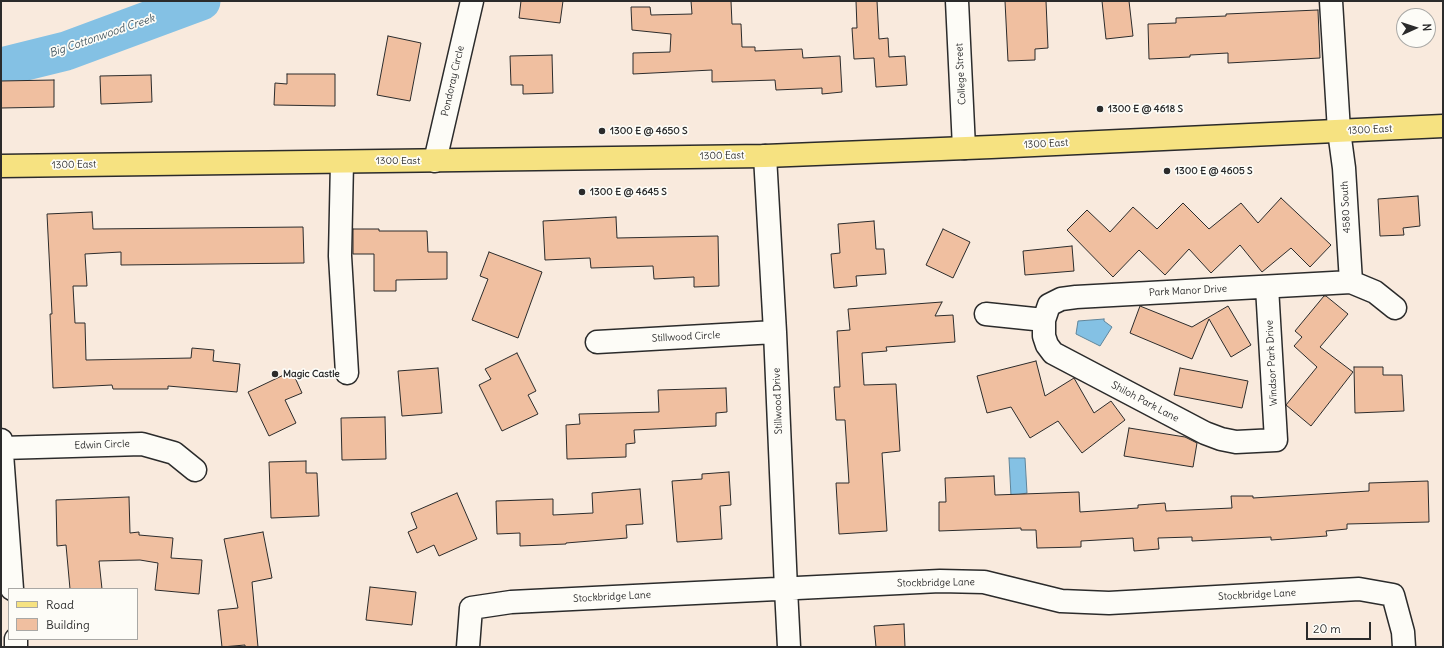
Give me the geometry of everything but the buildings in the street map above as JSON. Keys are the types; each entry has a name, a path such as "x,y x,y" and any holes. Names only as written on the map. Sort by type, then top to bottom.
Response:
{"main road":[{"name":"1300 East","path":"1,166 765,156 1443,126"}],"street":[{"name":"Pondoray Circle","path":"435,161 472,1"},
{"name":"College Street","path":"957,1 964,148"},
{"name":"4580 South","path":"1331,1 1339,131 1344,168 1351,282"},
{"name":"Stillwood Drive","path":"765,156 775,332 789,647"},
{"path":"342,162 340,256 347,373"},
{"name":"Park Manor Drive","path":"1044,320 1049,305 1061,299 1076,297 1351,282 1375,292 1395,308"},
{"name":"Windsor Park Drive","path":"1268,287 1276,440"},
{"path":"986,314 1044,320"},
{"name":"Shiloh Park Lane","path":"1044,320 1044,336 1047,345 1053,353 1205,433 1221,439 1236,442 1276,440"},
{"name":"Stillwood Circle","path":"597,342 775,332"},
{"path":"1,444 12,588"},
{"name":"Edwin Circle","path":"1,444 142,444 174,453 195,470"},
{"name":"Stockbridge Lane","path":"468,647 471,608 511,602 940,581 984,582 1061,601 1109,603 1359,589 1393,595 1403,632 1404,647"}],"water":[{"path":"1104,319 1104,321 1112,327 1100,346 1076,334 1078,321"},
{"path":"1009,458 1025,458 1027,493 1011,496"}],"waterway":[{"name":"Big Cottonwood Creek","path":"1,67 66,51 201,1"}],"place":[{"name":"1300 E @ 4618 S","path":"1100,109"},
{"name":"1300 E @ 4650 S","path":"602,131"},
{"name":"1300 E @ 4605 S","path":"1167,171"},
{"name":"1300 E @ 4645 S","path":"582,192"},
{"name":"Magic Castle","path":"275,374"}]}
